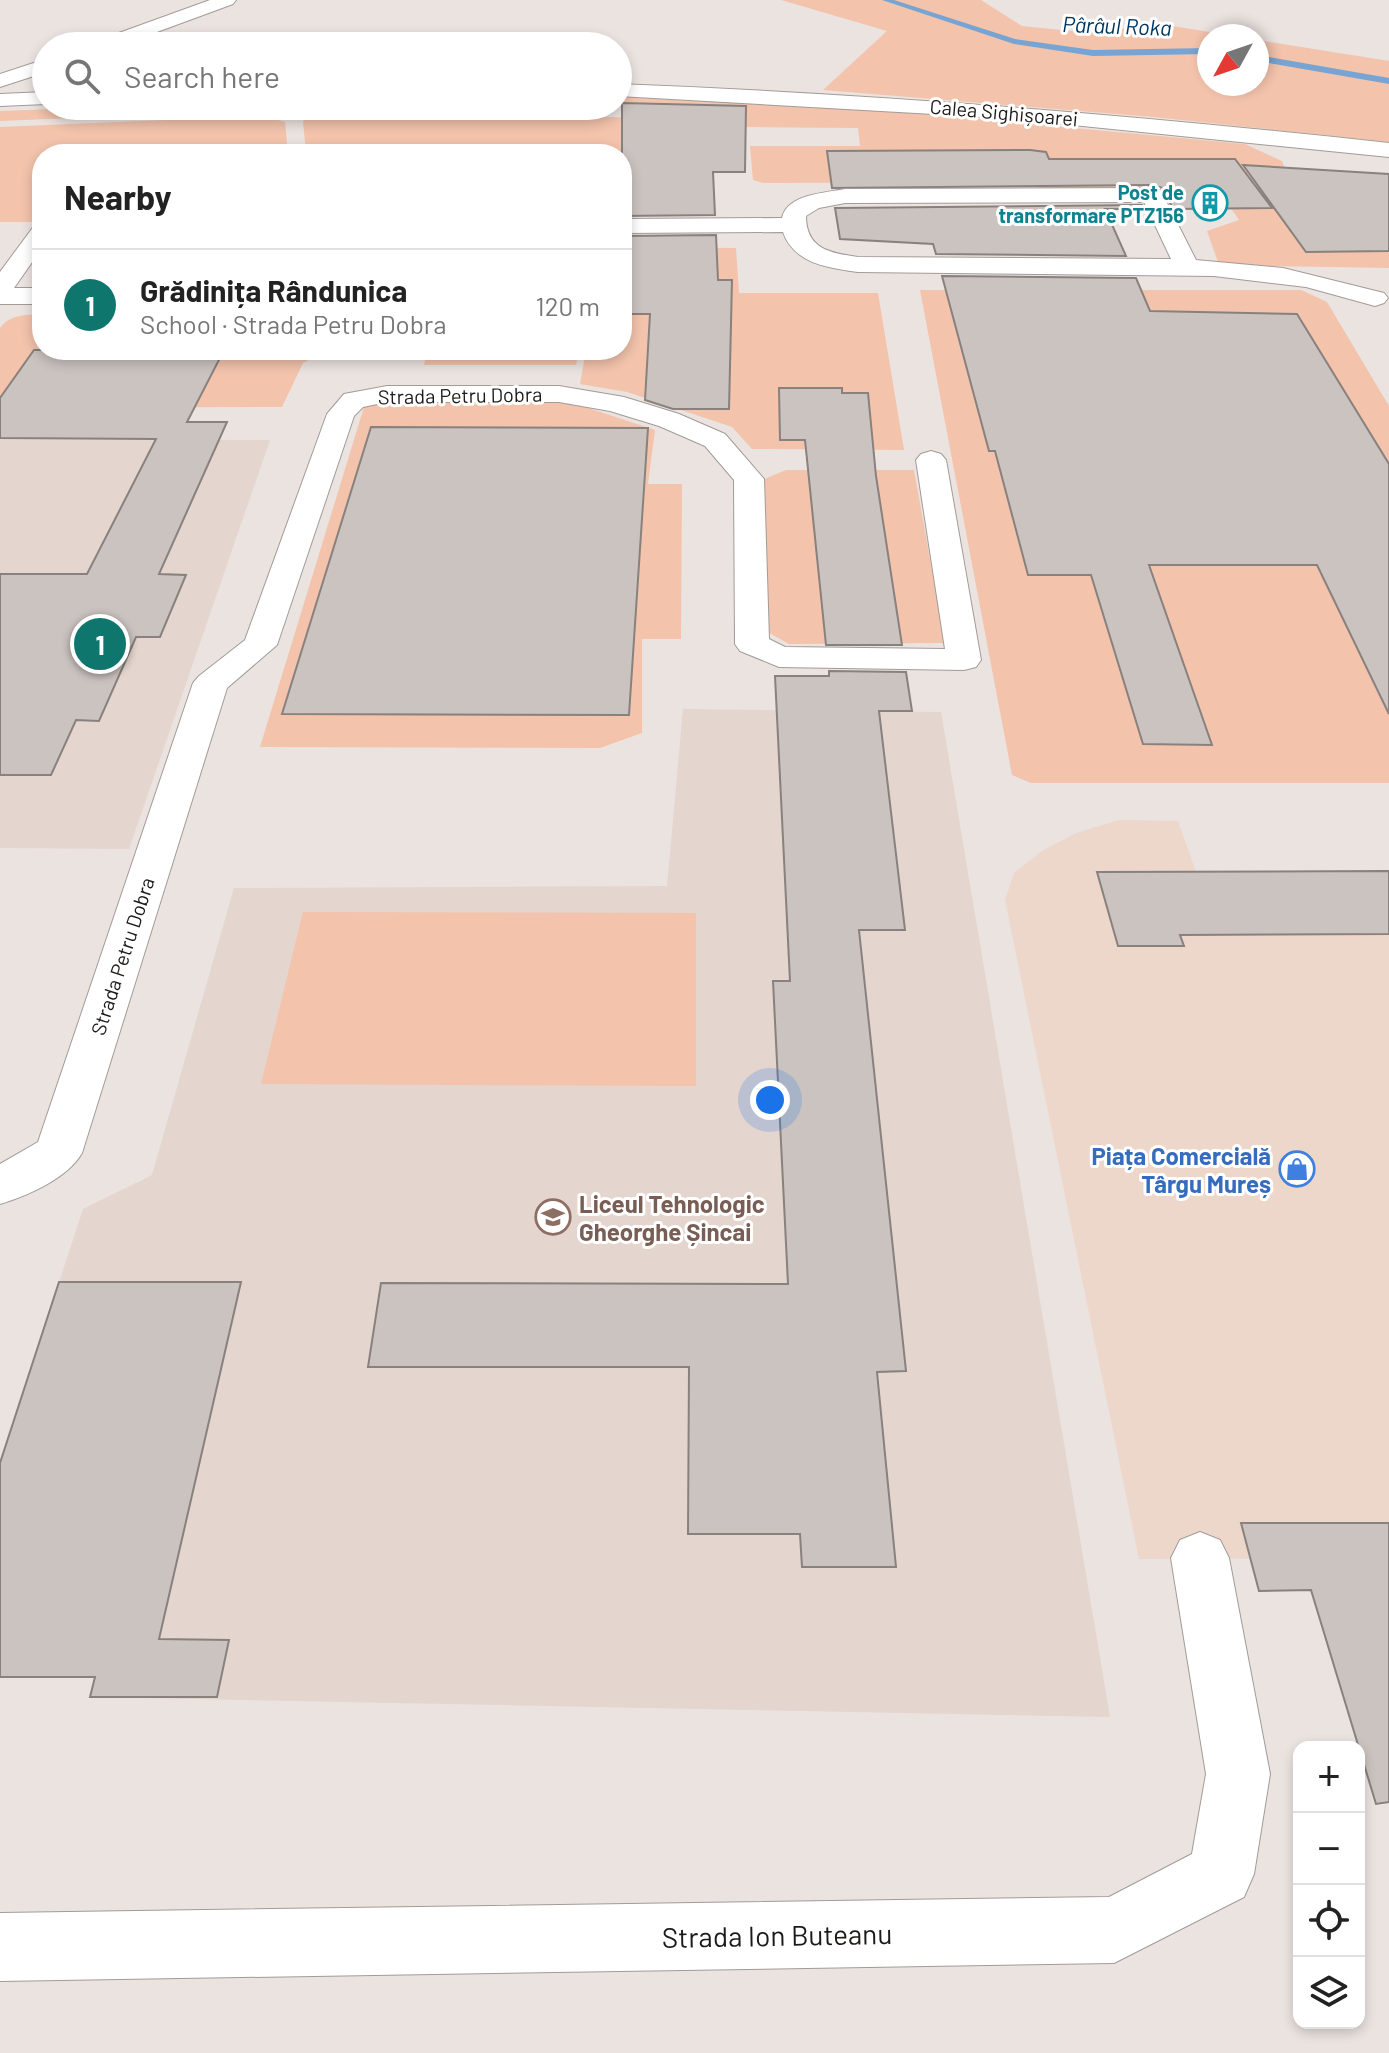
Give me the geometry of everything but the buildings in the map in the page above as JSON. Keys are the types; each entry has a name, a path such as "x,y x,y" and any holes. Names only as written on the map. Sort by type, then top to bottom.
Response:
{"street":[{"path":"139,32 227,0"},
{"path":"0,81 32,70"},
{"name":"Calea Sighișoarei","path":"632,91 895,103 1156,125 1389,150"},
{"path":"0,100 32,99"},
{"path":"1187,267 1152,195 845,196 812,202 794,213 797,240 809,252 848,262 899,267 1187,267 1258,272 1321,280 1383,303"},
{"path":"632,226 794,225"},
{"path":"0,293 32,246"},
{"path":"0,293 32,295"},
{"name":"Strada Petru Dobra","path":"0,1186 58,1153 211,683 260,645 341,414 354,400 387,394 559,394 614,403 669,420 715,440 749,479 752,644 779,657 964,660 931,460"},
{"name":"Strada Ion Buteanu","path":"0,1947 1114,1930 1221,1874 1238,1774 1200,1558"}],"shaded area":[{"path":"781,0 981,0 1022,26 1090,33 1160,24 1197,30 1197,96 1269,96 1269,42 1389,61 1389,142 1153,117 823,90 887,31"},
{"path":"632,98 893,111 1245,144 1282,161 1294,192 1039,191 1033,182 763,183 753,180 750,146 860,146 858,128 746,127 746,106 632,103"},
{"path":"32,110 32,120 0,121 0,111"},
{"path":"632,117 715,119 632,150 632,144 305,144 303,121 632,120"},
{"path":"168,120 278,120 285,122 287,144 32,144 32,222 0,222 0,127"},
{"path":"1320,201 1389,206 1389,268 1219,265 1207,231 1239,220 1228,204"},
{"path":"632,247 736,248 739,293 878,293 904,450 752,449 732,427 627,392 580,384 584,360 632,360"},
{"path":"920,290 1301,290 1327,302 1389,406 1389,783 1031,783 1012,775"},
{"path":"32,315 32,360 308,360 303,363 282,407 0,408 0,328 13,318"},
{"path":"425,360 577,360 576,365 424,365"},
{"path":"570,402 655,430 648,484 682,484 681,639 642,639 642,733 600,748 260,747 364,407 377,403"},
{"path":"0,439 270,440 129,849 0,848"},
{"path":"786,470 914,470 945,643 789,644 766,631 757,482"},
{"name":"Liceul Tehnologic Gheorghe Șincai","path":"683,709 941,712 1110,1717 90,1697 95,1677 0,1677 0,1463 83,1209 152,1175 234,888 667,886"},
{"path":"1119,820 1178,821 1196,872 1389,871 1389,1558 1139,1559 1005,900 1014,873 1042,851 1076,833"},
{"path":"303,912 696,913 696,1086 261,1084"}],"waterway":[{"name":"Pârâul Roka","path":"886,0 1014,41 1093,53 1197,51"},
{"name":"Pârâul Roka","path":"1269,60 1389,81"}],"place":[{"name":"Post de transformare PTZ156","path":"1210,203"},
{"name":"Grădinița Rândunica","path":"100,644"},
{"name":"Piața Comercială Târgu Mureș","path":"1297,1169"},
{"name":"Liceul Tehnologic Gheorghe Șincai","path":"553,1217"}]}
